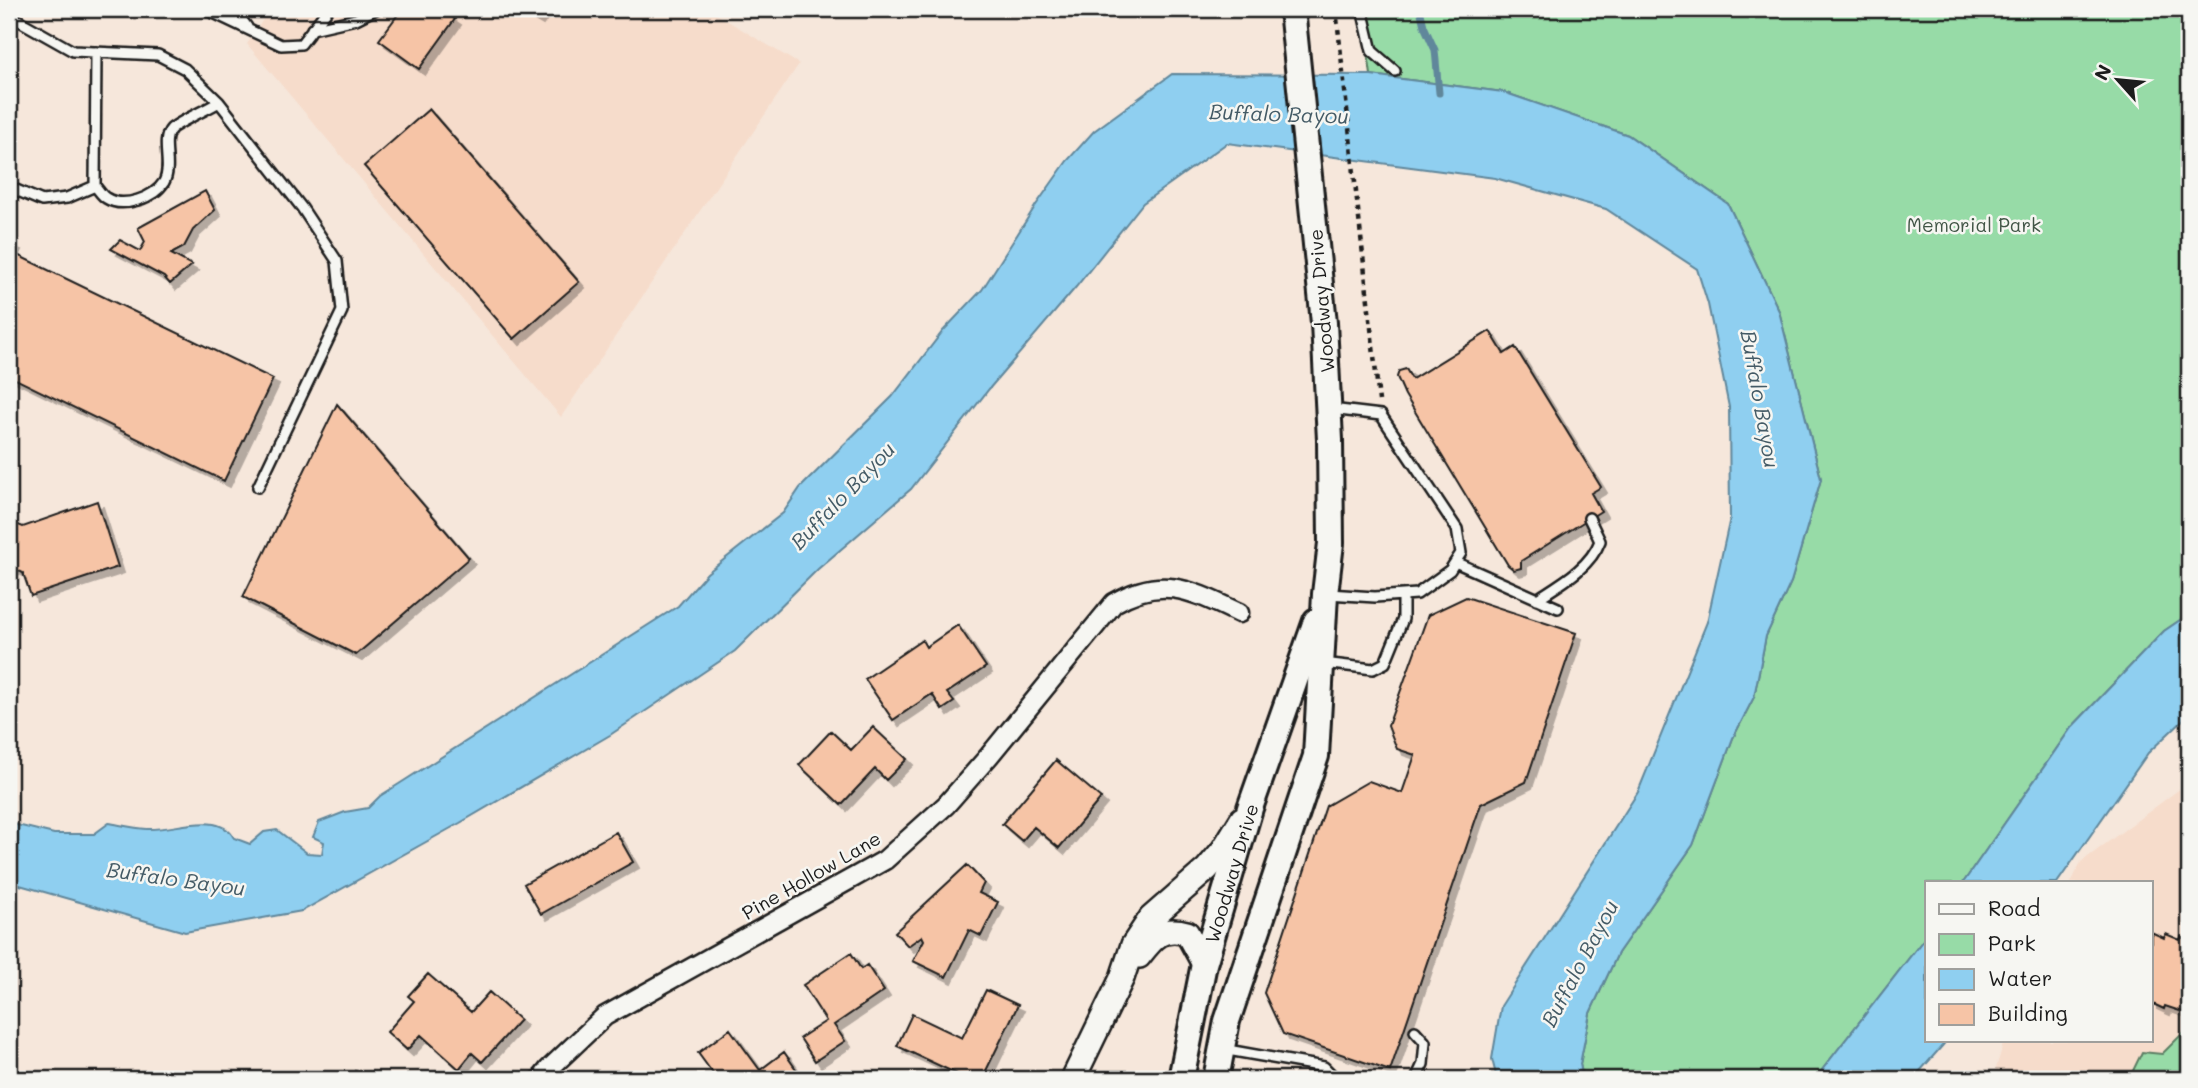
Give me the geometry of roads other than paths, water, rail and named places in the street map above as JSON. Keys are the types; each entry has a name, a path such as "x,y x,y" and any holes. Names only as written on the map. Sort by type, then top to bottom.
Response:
{"main road":[{"name":"Woodway Drive","path":"1216,1079 1227,1021 1317,756 1325,594 1331,543 1329,409 1324,323 1292,9"},
{"name":"Woodway Drive","path":"1181,1079 1205,964 1250,808 1325,594"},
{"path":"1188,1043 1222,1049"}],"street":[{"name":"Pine Hollow Lane","path":"541,1079 605,1016 885,860 946,805 1114,603 1130,593 1171,587 1198,594 1239,613"},
{"path":"1073,1079 1122,978 1133,945 1151,918 1207,870 1250,808"},
{"path":"1122,978 1160,934 1172,929 1187,933 1205,964"}],"lane":[{"path":"205,9 281,46 302,44 328,9"},
{"path":"234,9 249,29"},
{"path":"312,29 356,19 376,9"},
{"path":"1362,9 1372,51 1395,71"},
{"path":"9,15 74,51 158,55 185,69 219,102 302,208 337,261 342,311 258,487"},
{"path":"96,52 95,186 106,199 129,203 150,195 163,183 167,172 166,142 171,129 219,102"},
{"path":"9,187 43,201 67,198 95,186"},
{"path":"1325,594 1374,597 1417,594 1450,570 1461,553 1457,529 1381,415 1329,409"},
{"path":"1537,599 1568,579 1589,559 1597,547 1600,541 1589,518"},
{"path":"1455,562 1558,608"},
{"path":"1321,663 1373,669 1385,663 1403,619 1403,595"},
{"path":"1415,1031 1424,1042 1423,1064 1416,1079"},
{"path":"1222,1049 1324,1067 1336,1079"}],"water":[{"name":"Buffalo Bayou","path":"1172,74 1371,75 1503,92 1628,135 1728,204 1779,311 1821,479 1791,582 1766,636 1754,697 1733,738 1693,845 1618,953 1590,1013 1580,1064 1583,1079 1497,1079 1492,1059 1501,1006 1638,792 1707,622 1730,518 1729,407 1708,304 1697,269 1606,209 1495,178 1227,143 1143,203 989,389 911,489 818,569 735,651 610,735 302,911 185,932 9,882 9,823 54,834 94,834 109,823 158,829 207,823 218,825 234,838 250,844 264,832 277,830 307,853 322,854 324,842 313,837 319,822 345,812 368,808 380,796 678,606 707,573 783,513 800,488 892,397 943,331 982,290 1067,161 1094,131"},
{"path":"2189,614 2189,714 2148,753 2058,881 1964,881 2071,728 2164,631"},
{"path":"1925,938 1925,1042 1945,1042 1943,1045 1913,1079 1815,1079"}],"waterway":[{"path":"1420,9 1435,50 1439,93"}],"park label":[{"name":"Memorial Park","path":"1974,224"}]}
